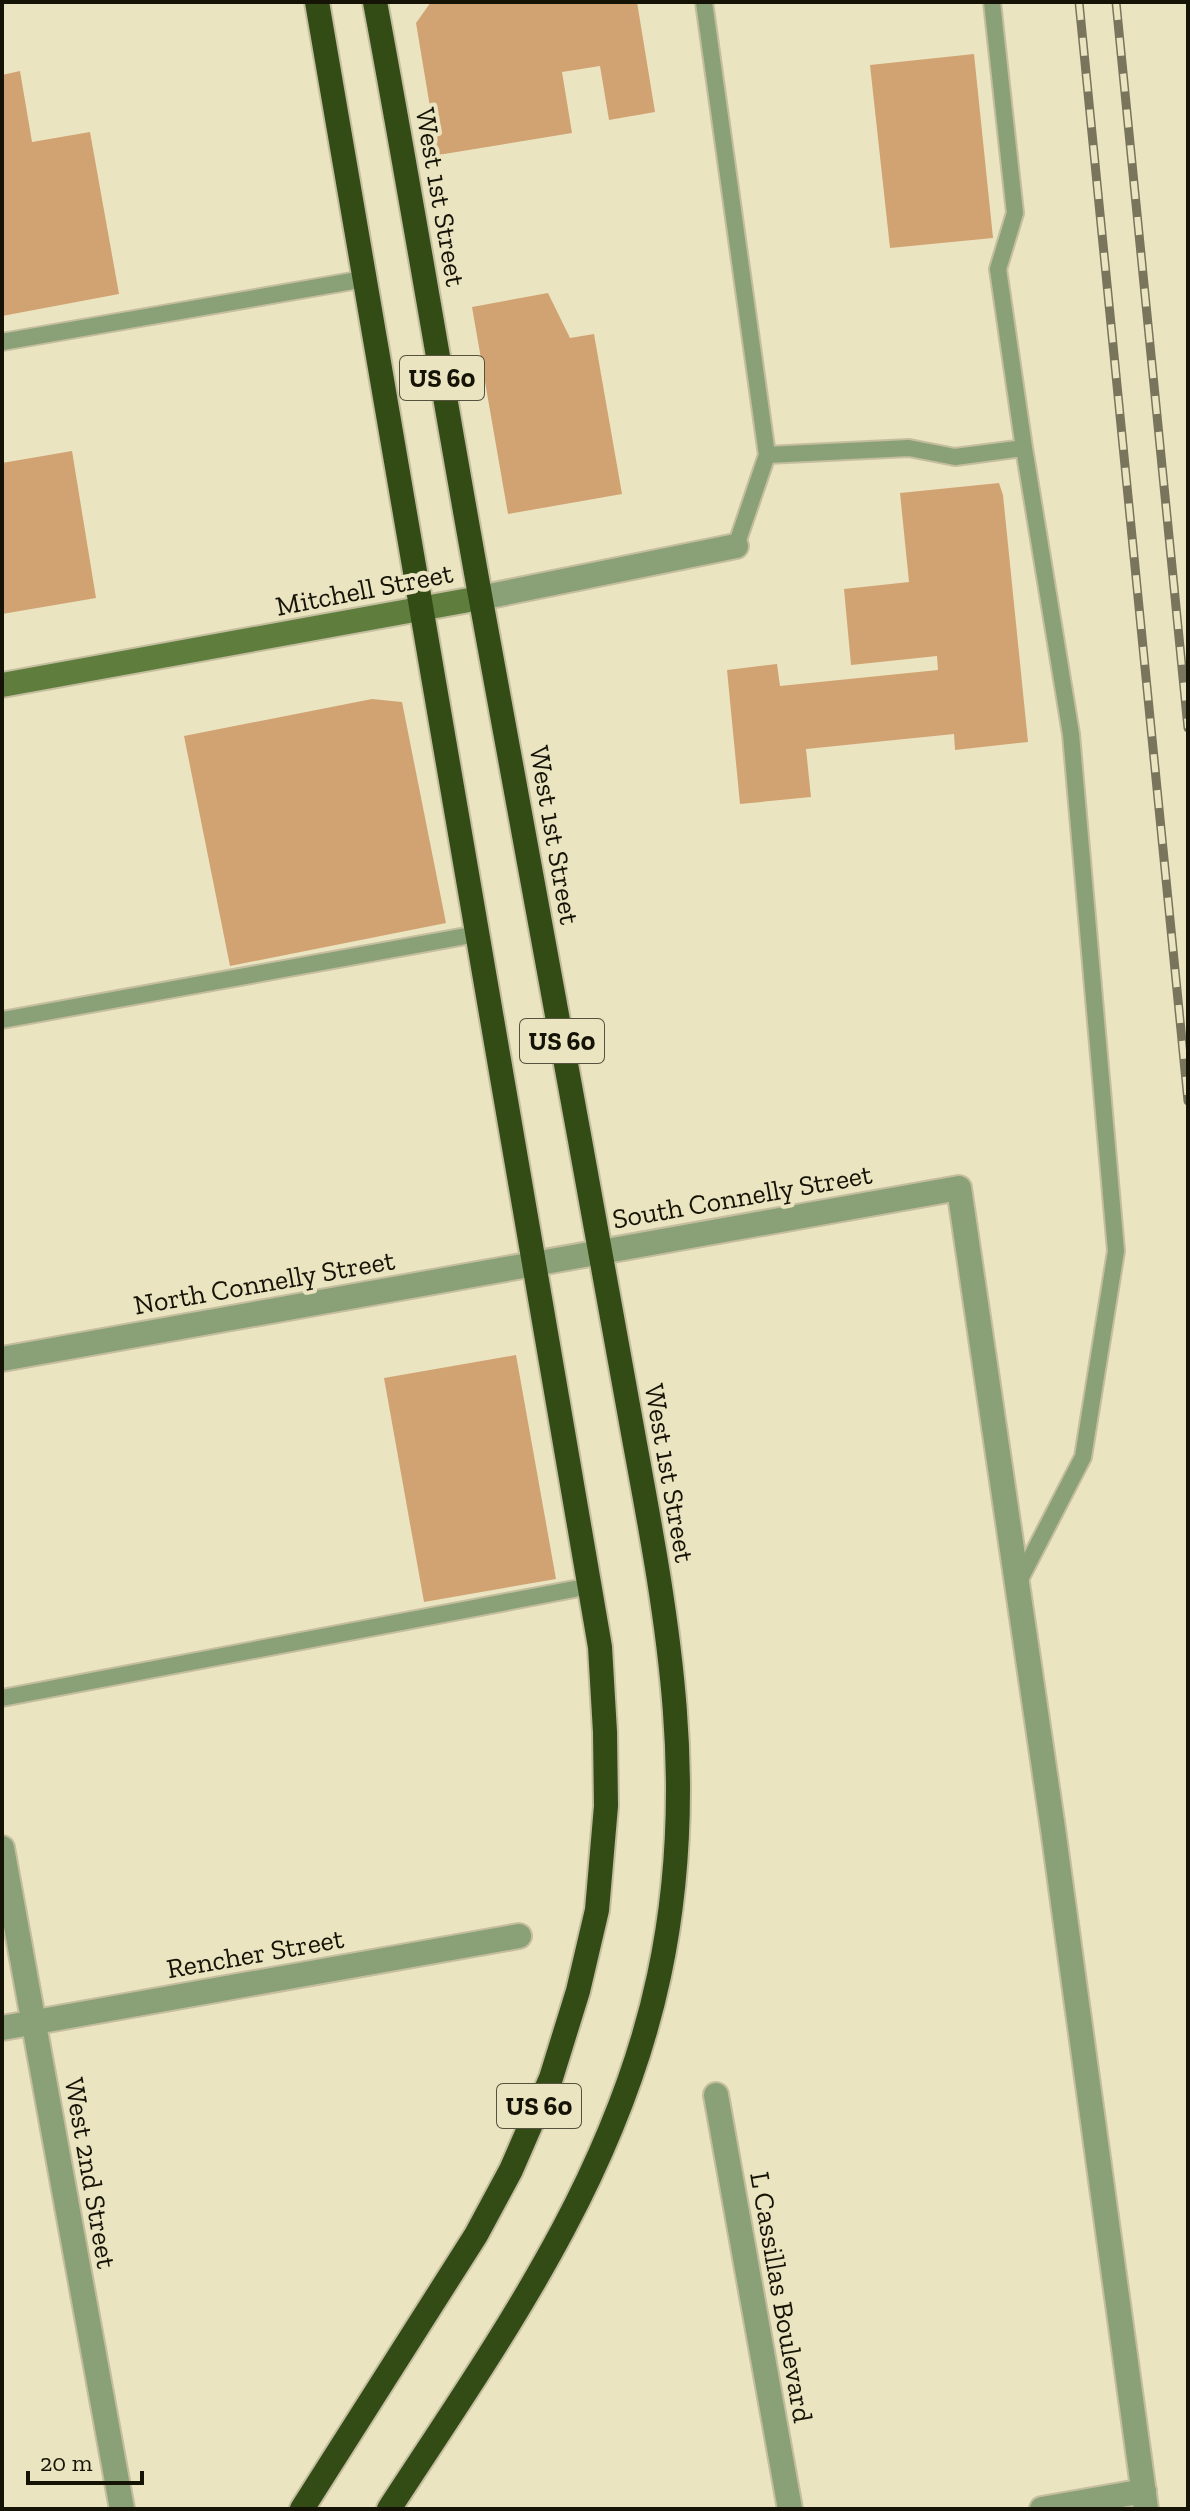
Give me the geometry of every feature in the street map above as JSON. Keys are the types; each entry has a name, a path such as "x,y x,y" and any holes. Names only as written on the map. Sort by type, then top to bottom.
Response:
{"highway":[{"name":"US 60","path":"302,2509 476,2235 511,2170 551,2078 578,1991 597,1910 606,1806 600,1647 317,2"},
{"name":"West 1st Street","path":"375,2 480,598 650,1524 674,1679 679,1776 674,1890 656,1989 621,2107 591,2177 552,2252 389,2509"}],"street":[{"name":"Mitchell Street","path":"2,685 420,610 736,546"},
{"name":"South Connelly Street","path":"536,1264 959,1188 1017,1585"},
{"name":"North Connelly Street","path":"2,1359 536,1264"},
{"path":"1017,1585 1145,2500 1042,2509"},
{"name":"West 2nd Street","path":"2,1848 122,2509"},
{"name":"Rencher Street","path":"2,2028 519,1936"},
{"name":"L Cassillas Boulevard","path":"716,2095 790,2509"}],"lane":[{"path":"704,2 767,455 736,546"},
{"path":"992,2 1015,213 998,269 1071,734 1116,1251 1083,1457 1017,1585"},
{"path":"2,342 364,279"},
{"path":"767,455 909,448 955,457 1024,448"},
{"path":"2,1020 477,934"},
{"path":"2,1698 590,1586"}],"building":[{"path":"431,2 637,2 655,112 609,120 600,66 562,72 572,133 438,155 416,23"},
{"path":"974,54 993,238 890,248 870,65"},
{"path":"20,71 32,142 90,132 119,294 2,316 2,75"},
{"path":"548,293 570,338 594,334 622,494 508,514 472,307"},
{"path":"72,451 96,598 2,614 2,463"},
{"path":"999,483 1003,495 1028,742 955,750 954,734 806,749 811,797 740,804 727,670 777,664 780,686 938,670 937,656 851,665 844,589 909,582 900,493"},
{"path":"372,699 402,702 446,923 230,966 184,736"},
{"path":"516,1355 556,1579 424,1602 384,1378"}],"railway":[{"path":"1079,2 1188,1101"},
{"path":"1116,2 1188,728"}]}
